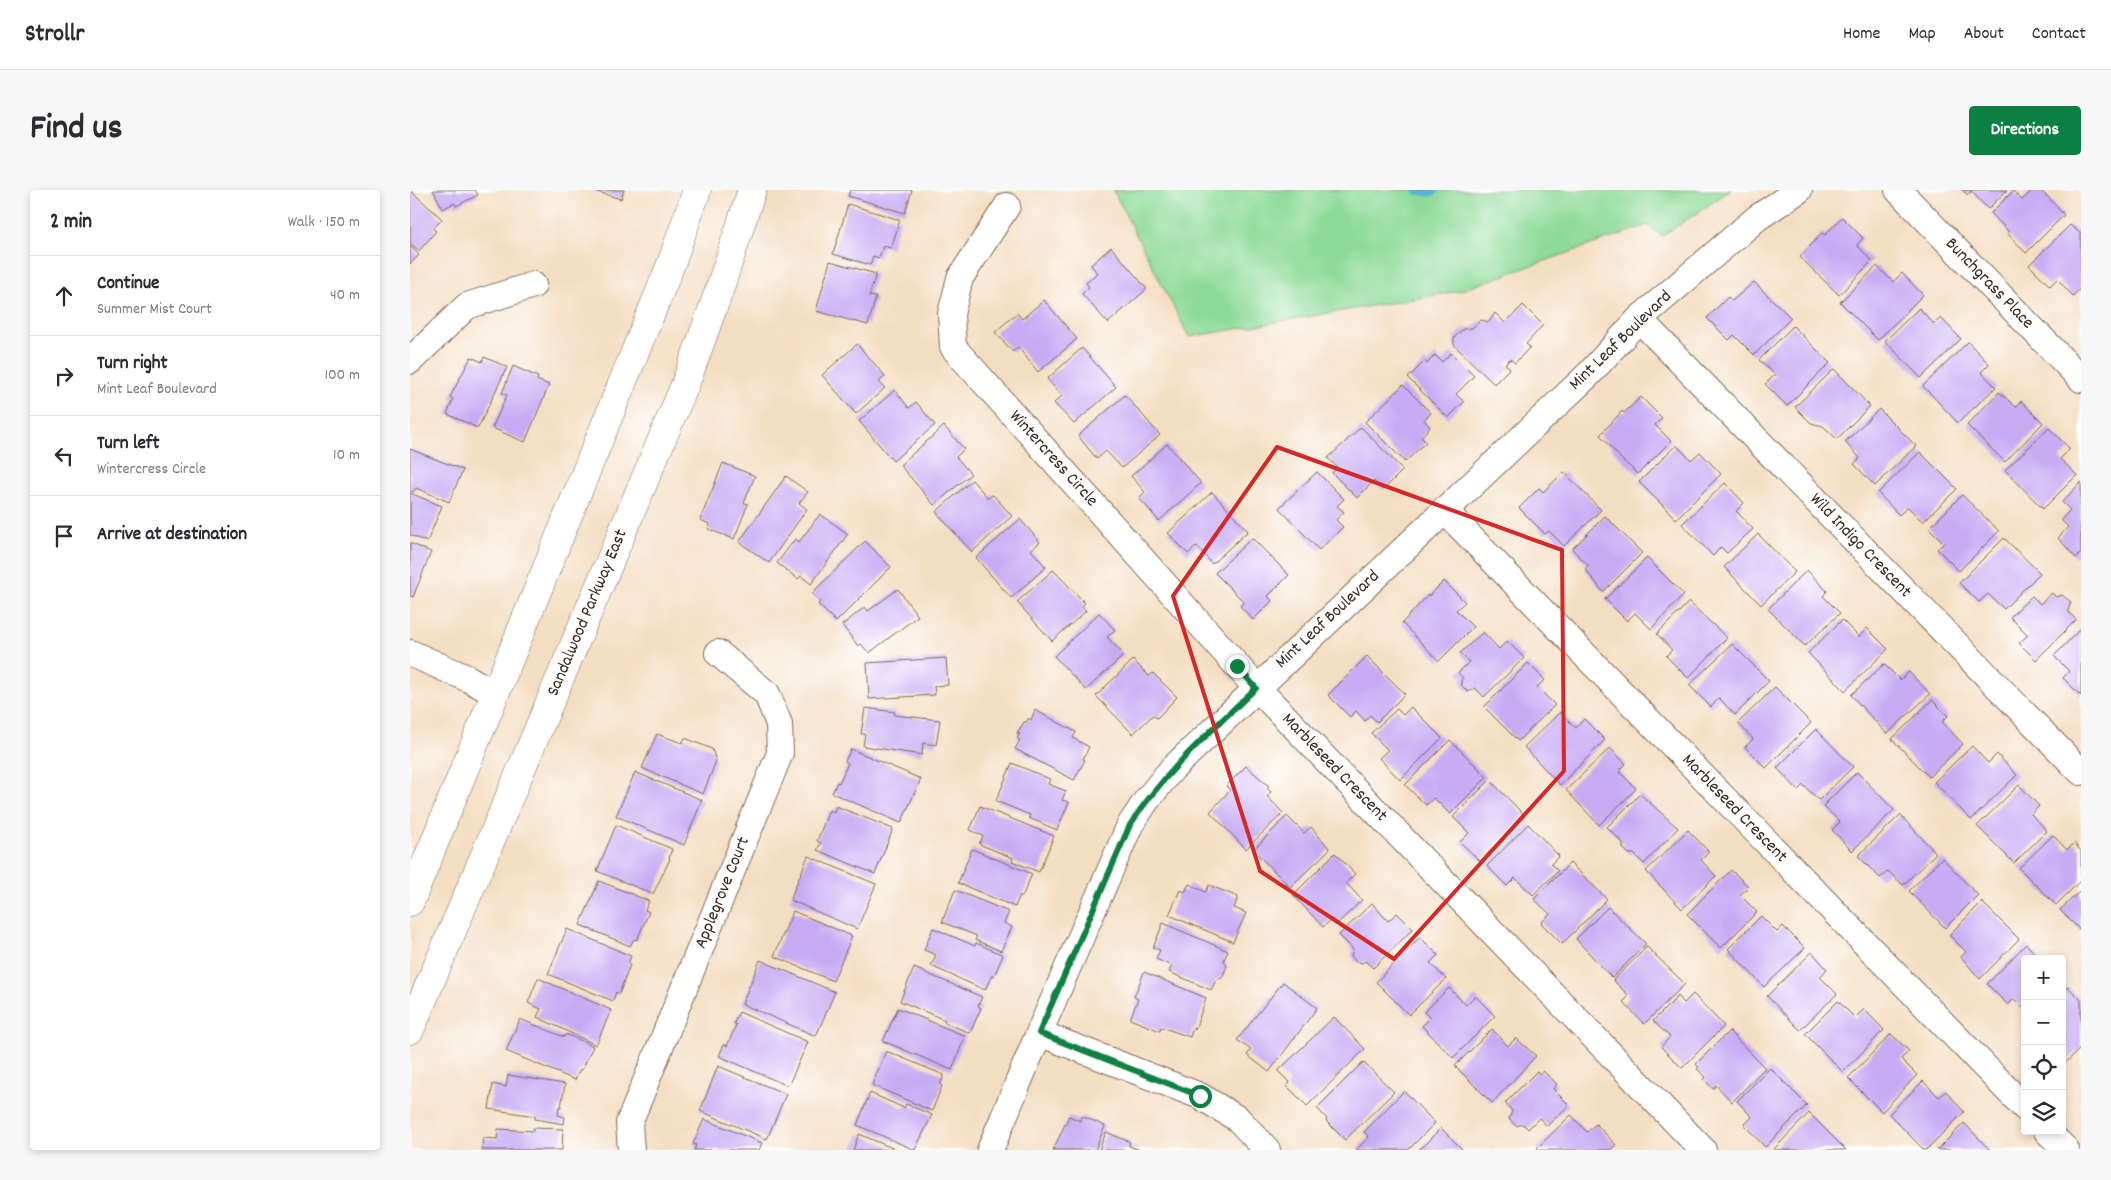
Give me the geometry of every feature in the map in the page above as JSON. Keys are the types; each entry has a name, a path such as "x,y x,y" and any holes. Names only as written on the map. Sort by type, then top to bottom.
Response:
{"main road":[{"path":"410,902 671,264 697,190"},
{"name":"Sandalwood Parkway East","path":"410,1030 685,385 720,291 752,190"}],"street":[{"name":"Mint Leaf Boulevard","path":"990,1150 1130,825 1146,801 1172,769 1589,374 1639,319 1757,218 1799,190"},
{"name":"Bunchgrass Place","path":"1898,190 2081,379"},
{"name":"Wintercress Circle","path":"1007,206 960,278 951,314 953,348 1256,688"},
{"path":"410,361 467,306 533,285"},
{"name":"Wild Indigo Crescent","path":"1639,319 2081,772"},
{"name":"Marbleseed Crescent","path":"1444,510 2021,1104"},
{"path":"410,653 469,679 494,693"},
{"name":"Applegrove Court","path":"631,1150 629,1123 780,753 779,724 767,694 718,653"},
{"name":"Marbleseed Crescent","path":"1256,688 1703,1150"},
{"path":"1039,1033 1200,1096 1238,1120 1268,1150"},
{"path":"2052,1135 2066,1150"}],"highlighted area":[{"path":"1277,447 1562,550 1564,771 1394,959 1260,871 1173,596"}],"green space":[{"path":"1113,190 1731,190 1662,236 1648,225 1459,291 1189,337"}],"building":[{"path":"410,190 442,219 433,229 436,231 419,251 410,243"},
{"path":"433,190 475,190 478,195 456,206 454,203 443,209"},
{"path":"591,190 624,190 621,199"},
{"path":"850,190 912,190 905,213 848,196"},
{"path":"1962,190 2007,190 1988,209 1971,191 1968,195"},
{"path":"2033,190 2039,190 2048,197 2064,215 2026,253 1991,213 2013,191 2022,200"},
{"path":"848,204 900,220 891,248 883,246 879,258 873,256 870,265 833,254"},
{"path":"1842,217 1863,238 1857,245 1872,261 1839,295 1800,257 1822,233 1825,235"},
{"path":"2070,225 2081,234 2081,287 2073,296 2057,279 2050,286 2029,265"},
{"path":"410,246 419,255 410,264"},
{"path":"1111,247 1147,289 1108,323 1082,294 1089,287 1086,283 1097,273 1091,265"},
{"path":"830,261 876,274 869,296 876,297 868,325 816,311"},
{"path":"1877,266 1893,282 1902,273 1923,295 1878,340 1840,302"},
{"path":"1754,282 1791,318 1754,355 1734,335 1729,340 1707,318 1728,297 1732,301"},
{"path":"1044,300 1077,339 1038,372 1018,347 1013,352 995,332 1017,313 1022,319"},
{"path":"1523,305 1543,325 1526,344 1530,347 1515,363 1510,359 1505,364 1510,368 1494,384 1454,345 1454,338 1463,329 1472,328 1481,320 1489,322 1495,313 1505,323"},
{"path":"1919,308 1934,324 1941,318 1961,339 1921,378 1885,341"},
{"path":"1793,326 1830,363 1787,406 1765,384 1775,375 1759,360"},
{"path":"1968,342 1989,364 1981,372 1996,387 1958,423 1923,386"},
{"path":"857,344 885,376 879,382 885,388 856,414 822,375"},
{"path":"1082,348 1116,387 1074,424 1054,403 1062,396 1047,379"},
{"path":"1451,353 1474,376 1456,394 1464,402 1448,418 1408,378 1425,361 1427,364 1435,355 1442,362"},
{"path":"471,357 482,362 484,357 507,367 478,428 447,414 453,399 450,397"},
{"path":"513,366 538,377 537,380 549,385 525,442 492,428 507,395 502,393"},
{"path":"1834,369 1870,406 1837,439 1823,426 1811,423 1795,407"},
{"path":"1403,385 1431,413 1424,420 1430,427 1421,437 1426,442 1405,462 1365,422"},
{"path":"895,390 909,408 916,402 935,425 893,461 859,421"},
{"path":"1999,392 2016,407 2021,401 2043,423 2005,462 1967,425"},
{"path":"1125,395 1160,435 1122,468 1106,451 1097,459 1078,436"},
{"path":"1641,397 1662,418 1655,425 1671,441 1638,474 1622,460 1600,435 1622,411 1624,413"},
{"path":"1879,409 1916,446 1875,486 1854,464 1860,458 1845,442"},
{"path":"944,426 964,449 956,457 971,474 934,505 900,465"},
{"path":"1361,427 1403,470 1383,490 1374,481 1357,498 1332,473 1337,467 1328,458"},
{"path":"2049,428 2070,449 2060,459 2077,475 2043,509 2005,470"},
{"path":"1167,444 1201,483 1159,521 1139,498 1145,492 1131,476"},
{"path":"1676,445 1691,460 1700,452 1721,474 1676,519 1639,482"},
{"path":"410,449 463,470 449,502 416,488 413,492 410,491"},
{"path":"1920,452 1957,489 1923,522 1908,507 1899,515 1878,493"},
{"path":"723,463 755,476 744,503 748,504 734,539 708,529 710,524 700,520"},
{"path":"1317,472 1344,499 1337,506 1344,512 1336,520 1343,527 1319,550 1279,508"},
{"path":"1564,472 1601,510 1564,546 1549,531 1545,534 1519,508 1539,488 1543,492"},
{"path":"786,476 808,492 799,503 807,509 769,563 739,542"},
{"path":"972,480 988,498 992,495 994,496 1012,516 972,552 936,512"},
{"path":"2081,482 2081,553 2076,558 2058,538 2068,527 2061,520 2070,510 2062,502"},
{"path":"1725,483 1744,503 1736,511 1753,529 1727,553 1721,547 1713,556 1682,524"},
{"path":"1212,492 1248,531 1212,564 1197,546 1188,554 1168,533"},
{"path":"410,493 442,506 427,542 410,535"},
{"path":"1962,495 1999,531 1959,571 1937,549 1944,543 1929,528"},
{"path":"820,514 848,534 811,584 801,576 798,579 777,563 795,539 799,542"},
{"path":"1605,516 1642,553 1603,592 1585,569 1588,565 1572,549"},
{"path":"1020,519 1040,542 1031,550 1046,567 1011,598 976,558"},
{"path":"1758,534 1795,572 1761,605 1724,567"},
{"path":"1252,538 1289,575 1268,596 1272,601 1253,620 1240,606 1244,602 1215,573"},
{"path":"2004,538 2040,573 2004,609 1988,594 1979,602 1959,583"},
{"path":"865,541 891,567 836,622 818,604 820,602 812,593"},
{"path":"410,543 431,552 413,597 410,596"},
{"path":"1647,558 1684,595 1651,629 1635,613 1627,621 1605,599"},
{"path":"1053,570 1085,603 1082,606 1086,611 1052,641 1017,602"},
{"path":"1807,570 1827,591 1823,596 1840,613 1805,646 1768,609"},
{"path":"1444,581 1465,602 1456,610 1473,627 1439,661 1402,623"},
{"path":"898,589 918,616 869,653 861,644 858,646 842,625 865,607 868,611"},
{"path":"2052,593 2056,597 2062,595 2071,602 2068,611 2076,620 2036,660 2019,643 2028,635 2010,617 2032,596 2040,604"},
{"path":"1689,602 1727,638 1688,678 1666,656 1672,650 1657,634"},
{"path":"1099,613 1115,630 1107,637 1124,655 1086,690 1054,656"},
{"path":"1842,620 1859,637 1867,628 1888,649 1845,691 1808,653"},
{"path":"2081,628 2081,696 2063,678 2069,671 2054,656"},
{"path":"1483,632 1499,649 1507,641 1524,658 1484,697 1475,688 1468,692 1462,686 1461,680 1463,678 1458,673 1469,662 1460,653"},
{"path":"1732,644 1769,681 1735,715 1719,698 1711,707 1689,685"},
{"path":"1367,656 1405,694 1377,722 1370,715 1365,721 1356,711 1350,717 1328,695"},
{"path":"946,658 948,685 934,686 935,695 869,699 867,663"},
{"path":"1133,660 1149,676 1153,673 1177,697 1157,718 1153,715 1133,734 1096,696"},
{"path":"1528,663 1545,680 1537,687 1555,705 1518,741 1484,707"},
{"path":"1884,664 1900,680 1909,672 1930,694 1887,734 1851,695"},
{"path":"1775,687 1811,723 1766,768 1745,747 1753,739 1738,723"},
{"path":"1932,700 1948,716 1942,722 1963,744 1929,777 1892,739"},
{"path":"1411,707 1442,738 1400,780 1379,758 1388,750 1371,733 1397,709 1403,715"},
{"path":"865,708 895,712 894,715 940,720 936,745 923,743 922,755 863,746 865,734 861,734"},
{"path":"1035,710 1076,732 1073,738 1089,747 1083,759 1085,760 1074,780 1015,749 1020,740 1017,738 1020,734 1017,733 1024,722 1029,718 1031,720"},
{"path":"1560,712 1576,728 1584,719 1605,740 1560,785 1524,747"},
{"path":"1816,729 1853,767 1819,800 1803,785 1798,790 1777,768"},
{"path":"657,734 682,743 685,738 712,749 716,761 703,794 642,768"},
{"path":"1450,740 1487,777 1450,814 1434,798 1426,805 1405,785"},
{"path":"1972,746 1988,763 1997,754 2017,775 1971,820 1934,782"},
{"path":"1610,748 1626,764 1619,771 1636,789 1599,825 1566,790"},
{"path":"851,749 921,779 901,823 832,793 848,763 845,761"},
{"path":"1012,763 1050,779 1048,784 1066,791 1062,800 1069,802 1057,830 1029,818 1030,815 996,801"},
{"path":"1246,766 1269,786 1267,788 1271,792 1267,796 1283,813 1246,849 1210,812 1230,790 1226,786"},
{"path":"635,772 702,800 684,845 616,816"},
{"path":"1857,772 1894,810 1852,851 1832,830 1840,822 1823,806"},
{"path":"1490,780 1525,816 1480,861 1460,842 1469,833 1453,817"},
{"path":"2019,785 2039,806 2031,814 2047,831 2014,863 1977,826"},
{"path":"1640,794 1678,828 1644,864 1634,854 1629,854 1623,848 1623,843 1607,827"},
{"path":"836,806 893,829 875,874 817,850 821,843 817,841 829,810 834,812"},
{"path":"980,806 1054,836 1039,872 1012,861 1013,858 979,844 983,836 970,830"},
{"path":"1900,815 1936,853 1903,885 1888,871 1880,878 1858,856"},
{"path":"1287,816 1304,833 1311,827 1330,849 1290,887 1253,850"},
{"path":"1528,824 1559,856 1551,864 1558,871 1533,895 1515,878 1507,886 1487,866"},
{"path":"616,825 672,849 670,859 653,894 597,871"},
{"path":"1688,830 1709,852 1701,860 1716,876 1682,909 1646,871"},
{"path":"2053,835 2067,850 2074,843 2081,851 2081,880 2056,905 2019,868"},
{"path":"972,849 1032,874 1022,897 1020,895 1015,907 958,883"},
{"path":"1335,853 1355,874 1346,883 1362,900 1337,924 1332,919 1323,927 1293,895"},
{"path":"808,856 876,884 857,929 790,900"},
{"path":"1942,858 1978,895 1945,928 1909,891"},
{"path":"1570,863 1607,899 1562,944 1541,923 1550,914 1534,899"},
{"path":"1731,870 1749,887 1740,895 1757,912 1721,948 1687,914"},
{"path":"599,881 649,901 645,910 649,912 637,940 634,939 630,946 580,925"},
{"path":"1189,884 1206,892 1209,885 1238,897 1234,908 1246,913 1233,942 1169,915 1180,890 1185,892"},
{"path":"955,890 1009,912 1004,923 1012,927 1001,951 975,940 977,936 942,922"},
{"path":"2081,890 2081,931 2060,910"},
{"path":"1982,902 2019,939 1980,979 1961,957 1966,952 1949,935"},
{"path":"1372,903 1388,921 1397,913 1413,929 1373,968 1365,961 1363,963 1356,962 1351,956 1353,949 1339,935"},
{"path":"1608,907 1646,944 1612,978 1576,939"},
{"path":"793,911 852,936 833,981 774,956"},
{"path":"1761,916 1777,932 1783,926 1805,948 1764,987 1728,949"},
{"path":"1163,923 1228,951 1224,960 1227,966 1222,978 1216,980 1211,990 1169,972 1172,966 1156,959 1160,950 1153,948"},
{"path":"933,928 975,946 976,943 1003,955 994,976 992,975 985,990 931,966 936,955 924,950"},
{"path":"567,929 631,956 628,964 630,965 619,994 616,992 613,1001 548,974"},
{"path":"1420,937 1438,955 1430,963 1446,979 1409,1015 1376,982"},
{"path":"2026,944 2036,955 2021,955 2021,1006 2014,999 2008,1005 1987,984"},
{"path":"1647,947 1685,984 1644,1024 1623,1002 1629,996 1613,980"},
{"path":"1812,952 1827,969 1820,977 1837,994 1800,1030 1767,996"},
{"path":"760,960 835,992 816,1036 742,1004"},
{"path":"914,968 982,997 978,1006 981,1008 970,1033 900,1001"},
{"path":"1144,972 1206,998 1195,1030 1193,1028 1190,1037 1161,1027 1160,1031 1130,1019 1138,999 1134,997"},
{"path":"538,978 611,1010 596,1045 537,1017 541,1009 528,1003"},
{"path":"1283,982 1317,1008 1269,1072 1247,1055 1251,1050 1237,1040"},
{"path":"2068,987 2081,1000 2081,1048 2066,1062 2066,1000 2066,989"},
{"path":"1449,988 1466,1005 1475,996 1495,1016 1453,1058 1422,1026 1430,1018 1424,1012"},
{"path":"1693,994 1724,1026 1682,1068 1661,1047 1670,1037 1653,1021 1678,996 1684,1003"},
{"path":"1838,1001 1855,1018 1864,1009 1884,1030 1843,1072 1805,1034"},
{"path":"898,1008 965,1036 952,1070 883,1041"},
{"path":"739,1012 808,1042 788,1086 719,1056 724,1044 727,1046"},
{"path":"1334,1017 1365,1049 1307,1106 1287,1086 1290,1083 1278,1071"},
{"path":"520,1019 564,1037 566,1034 593,1046 582,1070 580,1069 575,1080 506,1051"},
{"path":"1492,1029 1508,1046 1516,1038 1536,1056 1492,1103 1455,1066"},
{"path":"1729,1031 1765,1068 1732,1102 1716,1085 1713,1089 1704,1079 1706,1077 1697,1069 1699,1067 1696,1064"},
{"path":"1891,1034 1909,1051 1901,1059 1917,1075 1882,1112 1848,1078"},
{"path":"886,1051 944,1075 940,1085 942,1086 932,1111 872,1085"},
{"path":"1363,1062 1394,1092 1345,1140 1326,1121 1327,1119 1317,1108"},
{"path":"718,1066 786,1094 767,1139 700,1111"},
{"path":"1770,1068 1807,1105 1765,1147 1744,1125 1752,1117 1737,1101"},
{"path":"1537,1071 1540,1074 1543,1071 1557,1084 1553,1089 1569,1105 1547,1126 1539,1118 1528,1129 1523,1124 1516,1126 1509,1119 1512,1111 1505,1103"},
{"path":"508,1075 565,1084 558,1115 565,1117 564,1124 535,1119 535,1116 489,1109 493,1084 506,1087"},
{"path":"1923,1081 1939,1097 1946,1091 1964,1112 1926,1150 1889,1114"},
{"path":"1404,1091 1435,1123 1408,1150 1356,1150 1369,1137 1364,1132"},
{"path":"870,1093 904,1108 906,1104 932,1115 915,1150 857,1125"},
{"path":"1809,1113 1846,1150 1773,1150"},
{"path":"1571,1115 1587,1132 1596,1124 1616,1145 1610,1150 1539,1150 1537,1148"},
{"path":"1069,1116 1080,1121 1082,1116 1105,1126 1095,1150 1053,1150"},
{"path":"704,1119 762,1143 759,1150 694,1150 696,1145 693,1144"},
{"path":"1964,1123 1990,1150 1937,1150"},
{"path":"533,1128 563,1129 562,1150 482,1150 483,1138 497,1139 498,1129 533,1131"},
{"path":"1441,1128 1463,1150 1419,1150"},
{"path":"1106,1132 1130,1142 1129,1146 1140,1150 1099,1150"},
{"path":"859,1134 897,1150 853,1150"}],"waterway":[{"path":"1418,190 1430,192 1435,190"}],"route":[{"path":"1200,1096 1039,1033 1130,825 1146,801 1172,769 1256,688 1237,666"}]}
